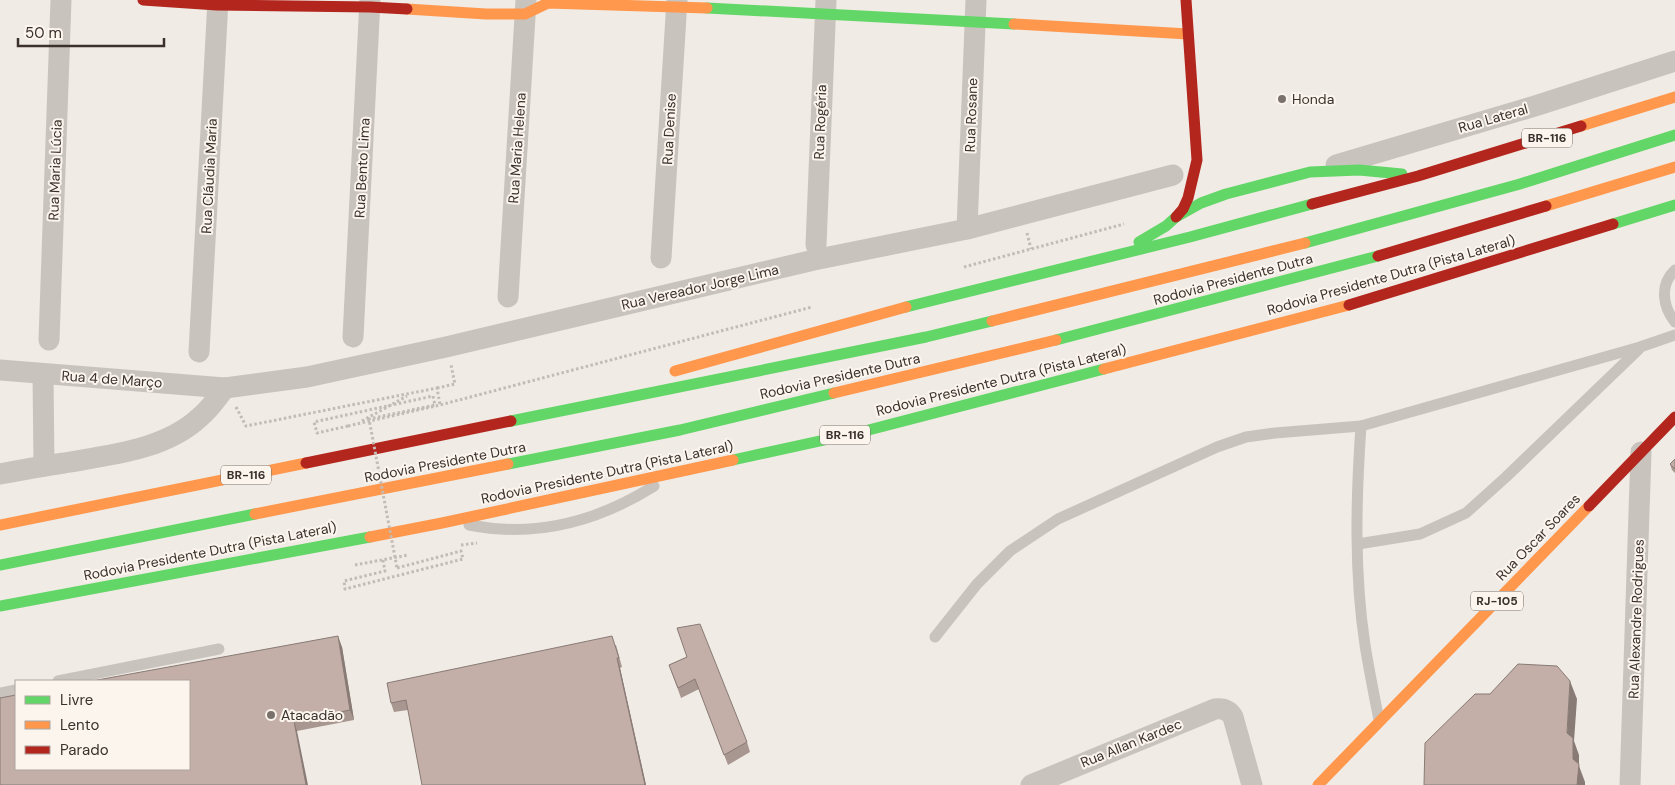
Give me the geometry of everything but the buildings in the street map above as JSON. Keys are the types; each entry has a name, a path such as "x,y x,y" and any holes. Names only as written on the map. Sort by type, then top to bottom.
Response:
{"main road":[{"path":"143,0 218,3 370,4 486,14 546,2 826,7 974,21 1188,34"},
{"path":"1176,217 1183,209 1188,198 1197,160 1186,0"},
{"name":"BR-116","path":"666,374 900,309 1112,257 1418,176 1675,97"},
{"name":"Rodovia Presidente Dutra","path":"0,525 946,332 1311,242 1520,184 1675,136"},
{"path":"1197,160 1204,175"},
{"name":"Rodovia Presidente Dutra","path":"0,565 680,430 1094,331 1362,261 1675,167"},
{"path":"1112,257 1151,236 1176,217 1201,203 1226,194 1310,172 1359,170 1418,176"},
{"path":"1213,188 1226,194"},
{"name":"Rodovia Presidente Dutra (Pista Lateral)","path":"0,606 453,521 861,432 1322,313 1675,205"},
{"path":"1643,216 1675,213"},
{"name":"BR-116","path":"492,426 620,388"},
{"name":"Rua Oscar Soares","path":"1318,785 1675,417"}],"street":[{"name":"Rua Maria Lúcia","path":"49,340 61,0"},
{"name":"Rua Rosane","path":"967,229 976,0"},
{"name":"Rua Cláudia Maria","path":"199,352 218,3"},
{"name":"Rua Denise","path":"662,258 677,3"},
{"name":"Rua Bento Lima","path":"353,337 370,4"},
{"name":"Rua Maria Helena","path":"508,297 525,7"},
{"name":"Rua Rogéria","path":"816,245 826,7"},
{"name":"Rua Lateral","path":"1310,172 1535,106 1675,61"},
{"name":"Rua Vereador Jorge Lima","path":"224,388 307,376 446,347 814,260 967,229 1173,175"},
{"name":"Rua 4 de Março","path":"0,370 224,388"},
{"path":"43,374 44,466"},
{"path":"0,474 135,450 173,435 200,418 224,388"},
{"name":"Rua Alexandre Rodrigues","path":"1630,785 1641,452"},
{"name":"Rua Allan Kardec","path":"1031,785 1215,709 1222,708 1231,713 1238,729 1252,785"}],"lane":[{"path":"1675,270 1671,274 1664,290 1666,307 1675,322"},
{"path":"935,636 977,584 1010,551 1058,519 1217,447 1246,438 1275,433 1361,426 1640,347 1675,335"},
{"path":"1358,544 1420,534 1466,512 1506,477 1640,347"},
{"path":"1361,426 1357,488 1359,572 1365,644 1379,722"},
{"path":"453,521 491,529 514,530 550,527 577,522 604,513 627,502 674,472"},
{"path":"63,680 219,649"},
{"path":"0,693 15,690"}],"path":[{"path":"954,269 1125,224"},
{"path":"383,560 385,570 344,581 345,589 463,559 461,551 397,568 369,420 435,405 433,396 314,422 317,433 357,424 440,404 821,304"},
{"path":"224,388 246,426 455,384 446,347"},
{"path":"437,388 440,404"},
{"path":"357,424 411,394"}],"traffic: fast":[{"path":"707,8 1014,24"},
{"path":"1305,243 1520,184 1675,135"},
{"path":"1139,242 1201,203 1226,194 1310,172 1359,170 1402,174"},
{"path":"906,307 1190,237 1312,204"},
{"path":"1613,224 1675,205"},
{"path":"1056,340 1378,256"},
{"path":"511,421 926,337 992,321"},
{"path":"733,460 861,432 1104,369"},
{"path":"508,464 680,430 834,393"},
{"path":"0,565 255,514"},
{"path":"0,606 370,537"}],"traffic: slow":[{"path":"407,9 486,14 525,14 548,3 707,8"},
{"path":"1014,24 1188,34"},
{"path":"1581,126 1675,97"},
{"path":"1546,206 1675,167"},
{"path":"992,321 1305,243"},
{"path":"1104,369 1349,305"},
{"path":"675,371 906,307"},
{"path":"834,393 1056,340"},
{"path":"370,537 733,460"},
{"path":"0,525 306,463"},
{"path":"255,514 508,464"},
{"path":"1318,785 1589,506"}],"traffic: jam":[{"path":"143,0 217,5 407,9"},
{"path":"1176,217 1183,209 1188,198 1197,160 1186,0"},
{"path":"1312,204 1418,176 1581,126"},
{"path":"1378,256 1546,206"},
{"path":"1349,305 1613,224"},
{"path":"1589,506 1675,417"},
{"path":"306,463 511,421"}],"place":[{"name":"Honda","path":"1282,99"},
{"name":"Atacadão","path":"271,715"}]}
